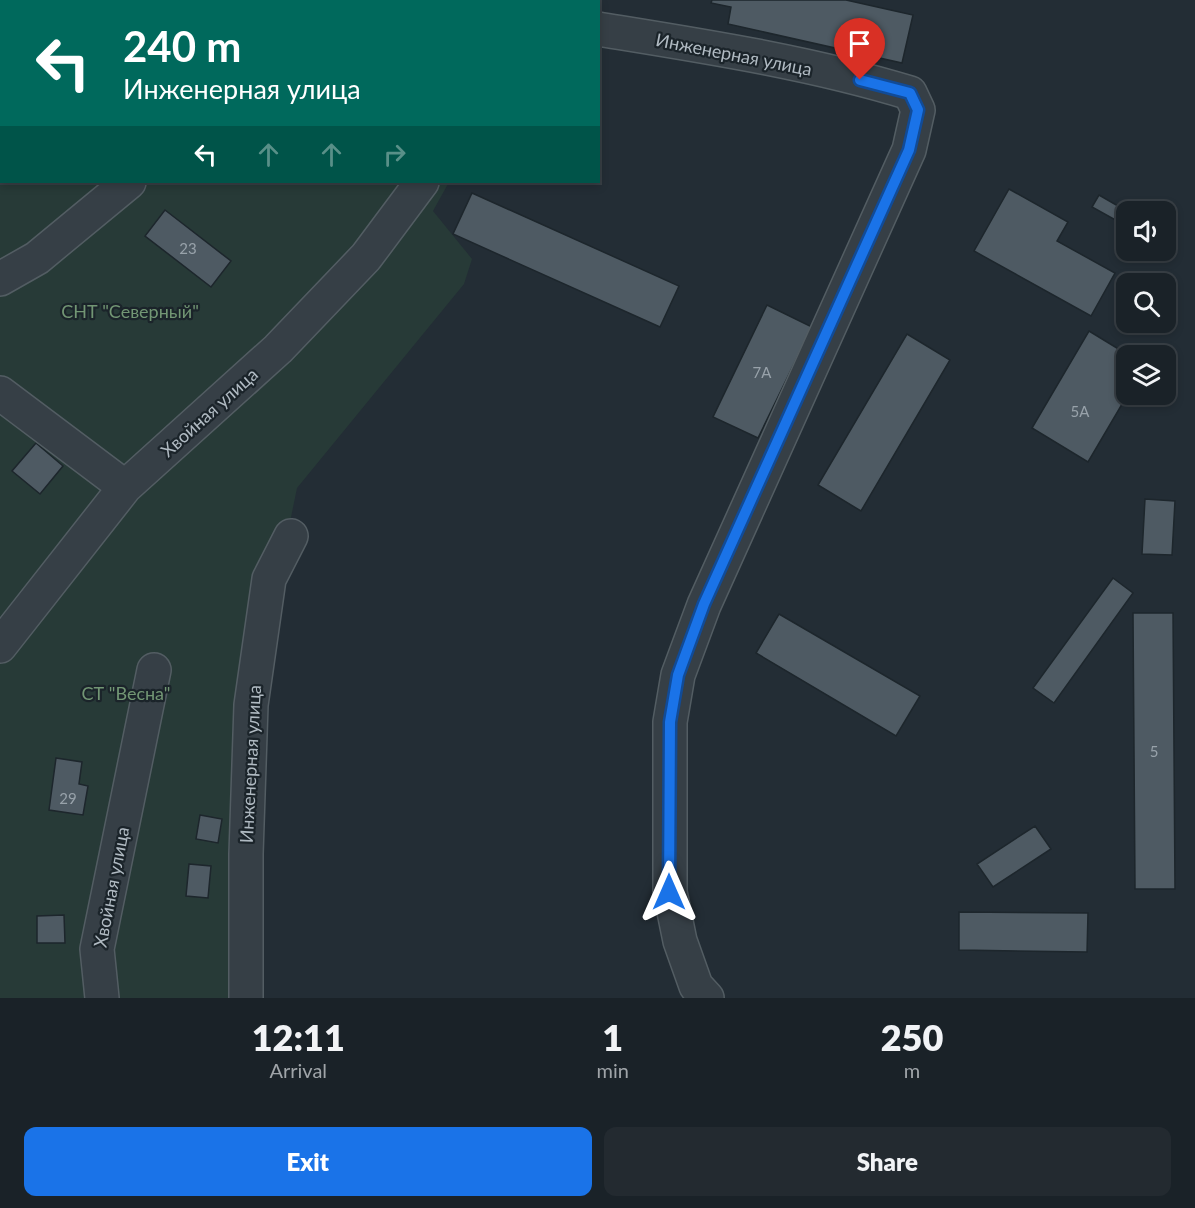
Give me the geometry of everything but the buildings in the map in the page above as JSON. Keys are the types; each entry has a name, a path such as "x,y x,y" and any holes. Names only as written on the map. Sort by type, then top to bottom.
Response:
{"street":[{"name":"Инженерная улица","path":"600,29 733,50 882,84 910,93 918,110 909,150 704,604 678,675 670,722 669,892 680,941 696,986 707,998"},
{"path":"0,279 37,258 128,183"},
{"name":"Хвойная улица","path":"0,646 125,487 278,349 366,257 421,183"},
{"path":"3,402 125,487"},
{"name":"Инженерная улица","path":"246,998 246,854 251,705 269,579 291,536"},
{"name":"Хвойная улица","path":"102,998 97,949 154,670"}],"green space":[{"name":"СТ \"Весна\"","path":"0,183 448,183 433,211 472,259 464,284 297,488 248,727 247,998 0,998"}],"route":[{"path":"669,892 670,722 678,675 704,604 909,150 918,110 910,93 860,80"}],"park label":[{"name":"СНТ \"Северный\"","path":"130,311"}]}
